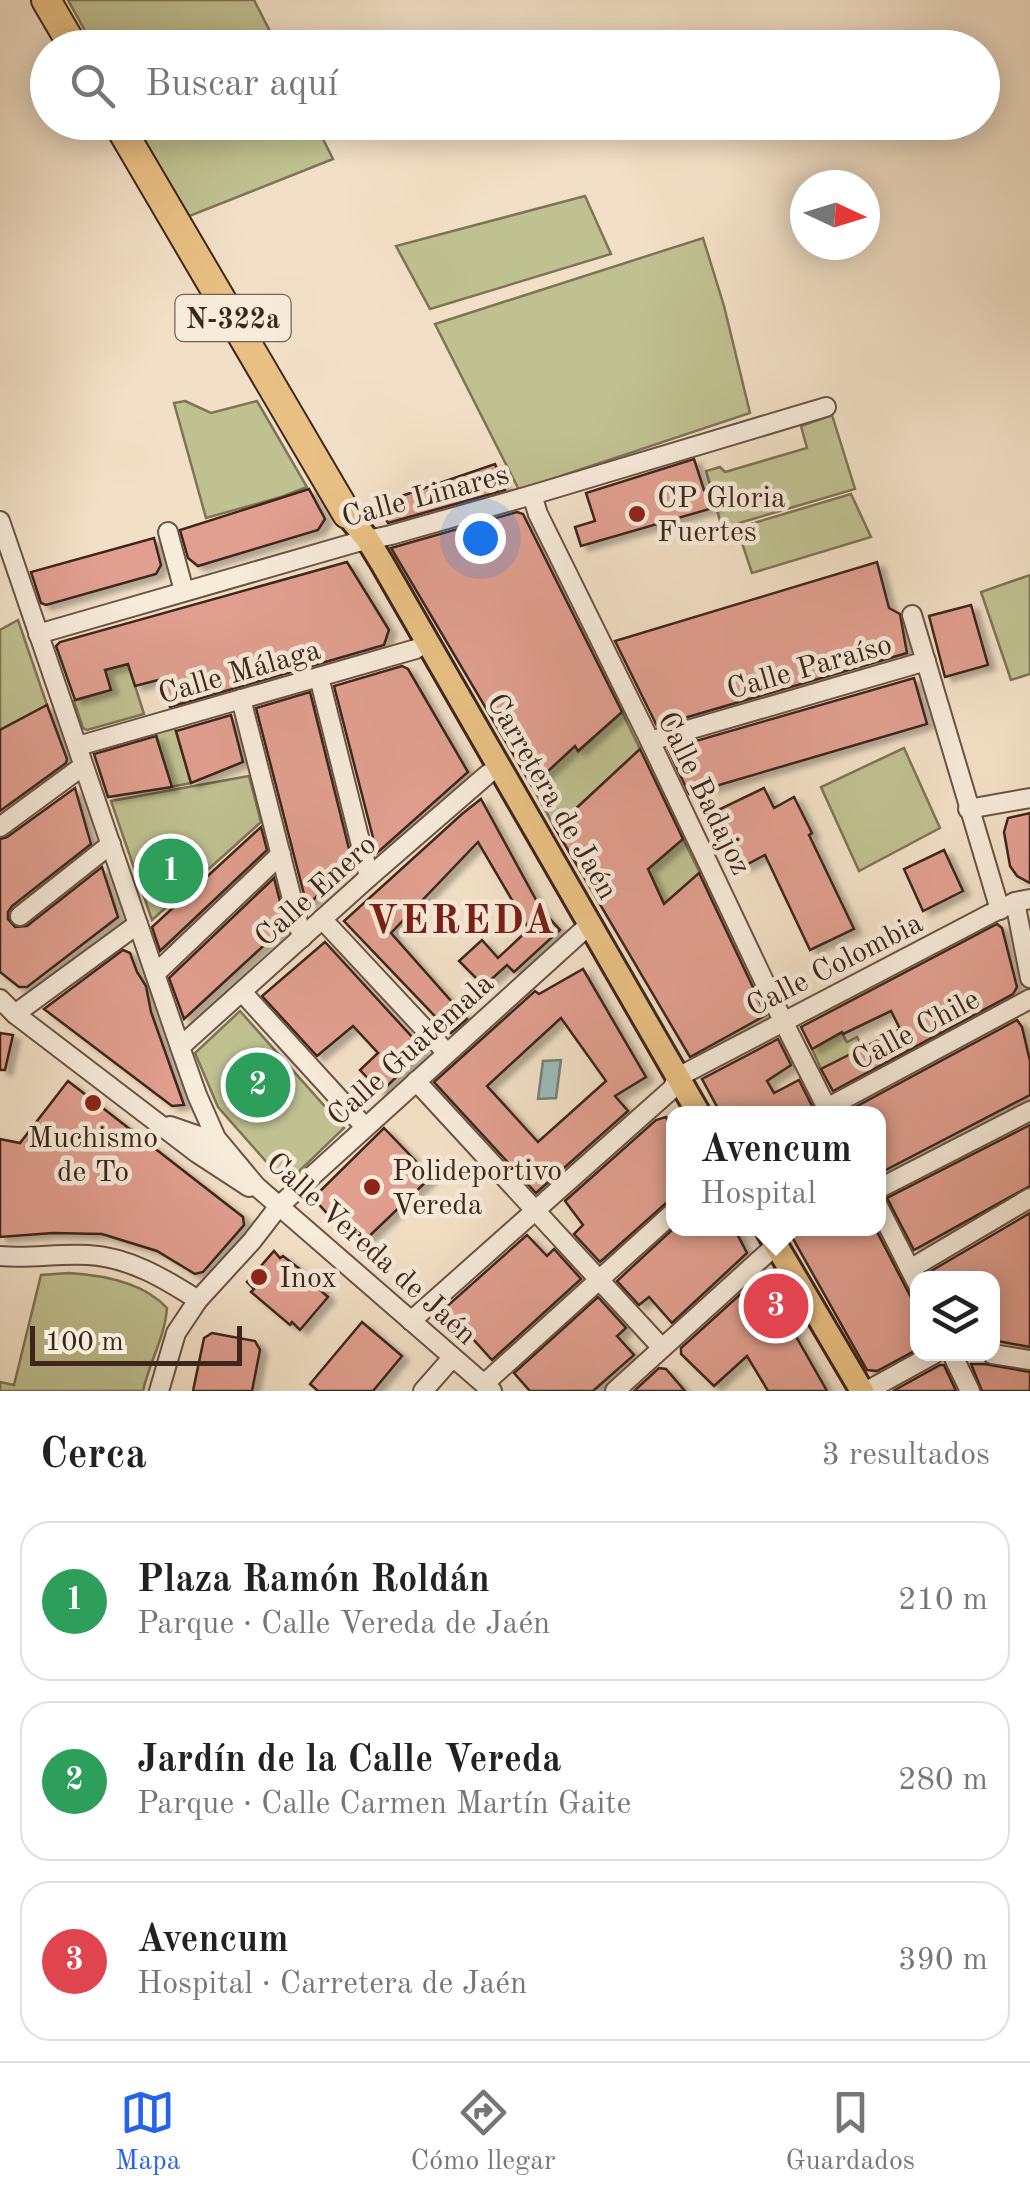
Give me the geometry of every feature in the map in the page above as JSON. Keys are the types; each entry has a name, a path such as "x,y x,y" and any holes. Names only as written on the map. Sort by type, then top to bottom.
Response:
{"highway":[{"path":"46,0 64,30"},
{"name":"Carretera de Jaén","path":"129,140 347,514"}],"main road":[{"name":"Carretera de Jaén","path":"347,514 416,648 584,929"},
{"name":"Carretera de Jaén","path":"361,541 584,929 675,1083 693,1106"},
{"name":"Carretera de Jaén","path":"675,1083 683,1106"},
{"path":"770,1242 848,1391"},
{"path":"770,1242 865,1391"}],"street":[{"name":"Calle Linares","path":"38,634 532,495 826,407"},
{"name":"Calle Badajoz","path":"532,495 826,1106"},
{"name":"Calle Vereda de Jaén","path":"0,520 197,1096 216,1138 256,1186 488,1388"},
{"path":"168,532 184,591"},
{"path":"912,614 968,809 1015,904 1030,978"},
{"name":"Calle Málaga","path":"78,746 416,648"},
{"name":"Calle Paraíso","path":"650,741 926,661"},
{"path":"319,678 369,877"},
{"path":"241,700 302,938"},
{"path":"0,827 83,766"},
{"name":"Calle Enero","path":"180,1047 488,774"},
{"path":"968,809 1030,798"},
{"path":"20,916 111,844"},
{"path":"155,974 281,854"},
{"name":"Calle Colombia","path":"411,1320 675,1083 783,1021 1015,904"},
{"path":"322,920 447,1053"},
{"path":"15,1014 138,924"},
{"name":"Calle Guatemala","path":"159,1391 176,1333 198,1300 252,1242 278,1206 584,929"},
{"path":"242,992 364,1127"},
{"path":"0,999 197,1153 278,1206"},
{"name":"Calle Chile","path":"837,1106 1030,999"},
{"path":"416,1081 662,1348"},
{"path":"160,1124 188,1117 196,1108 197,1096"},
{"path":"886,1185 1030,1111"},
{"path":"160,1124 199,1136 231,1156"},
{"path":"923,1271 1030,1198"},
{"path":"488,1388 598,1279 666,1219"},
{"path":"886,1222 911,1271"},
{"path":"615,1391 770,1242"},
{"path":"0,1256 109,1257 164,1279 198,1300"},
{"path":"1000,1355 1030,1360"},
{"path":"422,1391 452,1358"},
{"path":"865,1391 921,1361"},
{"path":"955,1361 970,1391"}],"green space":[{"path":"68,0 254,0 269,30 85,30"},
{"path":"144,140 324,140 333,159 187,217"},
{"path":"585,196 611,254 430,309 396,246"},
{"path":"703,238 750,413 519,490 435,324"},
{"path":"185,401 211,413 257,401 307,487 206,518 174,403"},
{"path":"832,415 855,489 722,528 706,471 720,467 725,472 807,448 801,426"},
{"path":"851,494 871,537 752,573 737,528"},
{"path":"1030,575 1030,674 1011,680 981,592"},
{"path":"18,620 47,705 0,730 0,630"},
{"path":"128,664 144,714 83,728 74,701 110,690 105,670"},
{"path":"622,712 640,749 555,828 532,786 575,746 579,751"},
{"path":"175,728 191,783 170,787 156,733"},
{"path":"904,748 940,828 859,871 821,787"},
{"path":"249,776 261,822 152,920 111,801"},
{"path":"683,839 700,873 664,904 648,869"},
{"path":"240,1011 344,1128 286,1184 218,1107 195,1053"},
{"path":"842,1033 847,1042 857,1037 863,1048 821,1069 812,1049"},
{"path":"69,1273 122,1282 146,1292 167,1308 143,1391 0,1391 0,1382 14,1385 41,1275"}],"water":[{"path":"561,1060 556,1098 538,1099 543,1061"}],"building":[{"path":"694,459 713,508 581,546 575,527 595,521 586,493"},
{"path":"495,464 505,490 388,523 378,504"},
{"path":"309,489 325,519 318,530 198,566 188,558 180,530"},
{"path":"517,512 523,514 622,712 578,751 575,746 532,786 391,548"},
{"path":"154,538 161,565 156,574 46,605 41,603 31,572"},
{"path":"347,562 389,630 384,645 170,707 162,679 135,686 128,664 105,670 111,690 75,700 56,646 60,642"},
{"path":"877,562 889,608 900,614 907,653 657,726 615,641"},
{"path":"971,605 988,665 945,677 929,616"},
{"path":"402,666 408,669 468,772 377,853 334,686"},
{"path":"914,678 927,724 689,794 668,749"},
{"path":"310,692 352,861 310,903 306,902 256,708"},
{"path":"47,705 66,763 0,811 0,730"},
{"path":"231,715 243,762 191,783 176,731"},
{"path":"156,736 172,787 108,797 94,754"},
{"path":"640,749 683,839 648,869 664,904 699,873 766,1015 690,1057 555,828"},
{"path":"75,788 91,844 12,906 8,919 15,927 27,926 102,867 118,917 27,987 19,987 0,972 0,839"},
{"path":"764,788 774,808 794,797 854,929 810,950 765,855 744,866 718,810"},
{"path":"481,799 541,909 560,930 514,972 507,965 484,986 459,961 482,940 498,958 529,929 478,842 391,933 467,1019 451,1033 344,921"},
{"path":"1030,813 1030,883 1017,876 1010,866 1004,832 1008,818"},
{"path":"261,827 267,850 160,951 152,927"},
{"path":"944,850 963,891 923,911 904,869"},
{"path":"274,878 286,925 184,1019 169,978"},
{"path":"997,924 1002,928 1017,987 1013,994 833,1091 821,1069 900,1029 891,1011 812,1049 801,1027"},
{"path":"325,942 424,1050 381,1092 360,1070 378,1053 353,1026 317,1056 262,996"},
{"path":"123,950 130,953 146,986 151,1012 184,1105 172,1106 44,1009"},
{"path":"583,969 646,1077 615,1096 628,1111 536,1193 434,1082 535,991 539,994","holes":["561,1018 606,1081 538,1142 487,1086"]},
{"path":"1017,1020 1022,1027 1030,1061 1030,1095 886,1170 886,1106 857,1106"},
{"path":"0,1033 13,1035 5,1070 0,1070"},
{"path":"778,1039 791,1065 767,1081 774,1093 799,1080 812,1106 717,1106 702,1079"},
{"path":"68,1081 243,1217 244,1225 203,1272 195,1274 157,1251 102,1234 0,1237 0,1139 20,1143"},
{"path":"666,1117 666,1203 600,1262 574,1234 583,1225 565,1201 656,1120"},
{"path":"1030,1125 1030,1186 914,1250 887,1198"},
{"name":"Polideportivo Vereda","path":"384,1128 431,1177 358,1247 313,1198"},
{"path":"1030,1213 1030,1347 1000,1341 1000,1271 931,1271"},
{"path":"527,1235 547,1256 554,1249 581,1279 492,1360 445,1308"},
{"path":"666,1235 738,1236 747,1253 672,1323 649,1297 639,1305 617,1281"},
{"path":"792,1236 879,1236 910,1296 910,1353 877,1371 867,1370"},
{"path":"274,1251 323,1287 320,1290 328,1297 300,1330 251,1292 254,1289 247,1282"},
{"path":"756,1280 765,1282 827,1391 768,1391 747,1356 714,1386 681,1354 681,1348"},
{"path":"598,1297 626,1328 617,1336 634,1355 593,1391 530,1391 514,1373"},
{"path":"362,1322 402,1356 373,1391 318,1391 310,1384"},
{"path":"212,1333 255,1341 260,1350 252,1391 193,1391 204,1338"},
{"path":"971,1364 1030,1372 1030,1391 982,1391"},
{"path":"944,1365 956,1391 893,1391"},
{"path":"659,1368 666,1369 685,1391 634,1391"}],"place":[{"name":"CP Gloria Fuertes","path":"637,514"},
{"name":"Plaza Ramón Roldán","path":"171,871"},
{"name":"Jardín de la Calle Vereda","path":"258,1085"},
{"name":"Muchismo de To","path":"93,1103"},
{"name":"Polideportivo Vereda","path":"372,1187"},
{"name":"Inox","path":"259,1277"},
{"name":"Avencum","path":"776,1306"}],"district":[{"name":"VEREDA","path":"462,919"}]}
